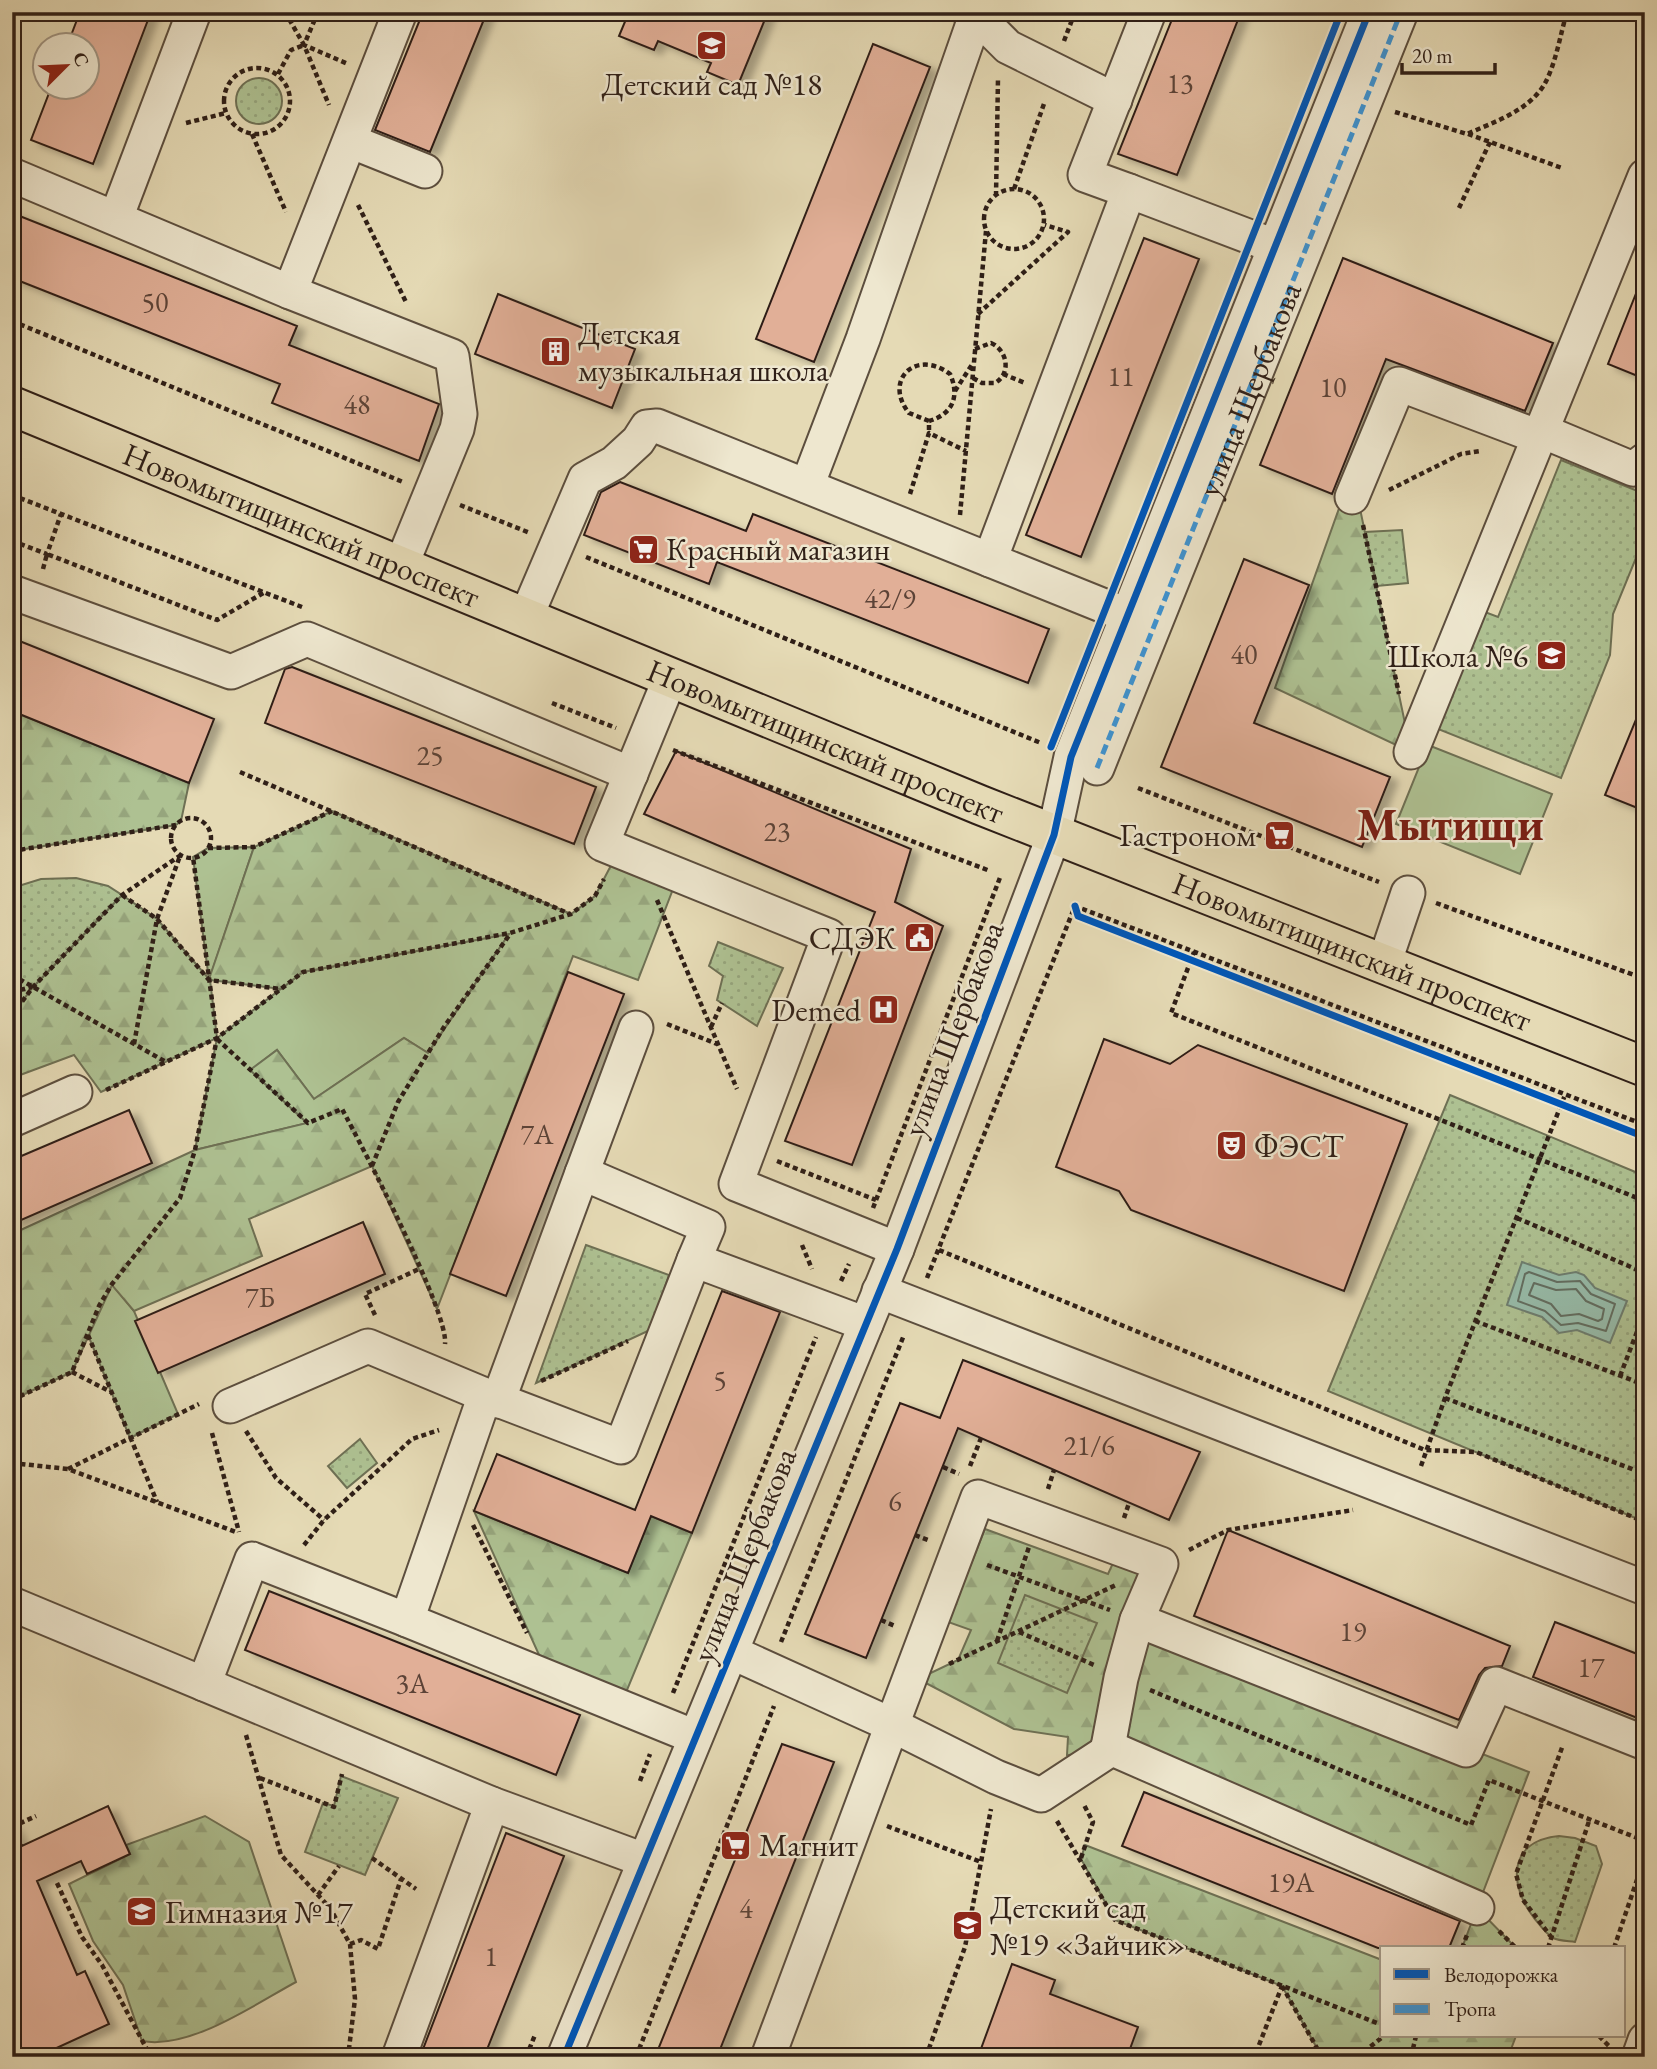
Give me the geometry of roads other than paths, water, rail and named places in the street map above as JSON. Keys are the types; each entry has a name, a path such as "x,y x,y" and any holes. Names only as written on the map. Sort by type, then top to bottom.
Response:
{"main road":[{"name":"Новомытищинский проспект","path":"12,406 1054,835 1645,1067"}],"street":[{"path":"116,218 194,12"},
{"path":"290,292 400,12"},
{"path":"1149,12 1085,175 1274,246"},
{"name":"улица Щербакова","path":"564,2057 897,1249 1054,835 1071,757 1369,12"},
{"name":"улица Щербакова","path":"1097,768 1401,12"},
{"path":"807,486 863,339 973,14 1008,47 1115,100"},
{"path":"345,151 425,171"},
{"path":"12,174 290,292 452,356 460,414 401,566"},
{"path":"1411,752 1645,176"},
{"path":"990,560 1129,191"},
{"path":"1365,501 1399,384 1536,444 1633,469 1645,460"},
{"path":"526,617 585,479 614,463 638,441 647,427 657,426 1129,616"},
{"path":"23,596 231,672 307,639 631,775"},
{"path":"671,676 602,844 829,936 736,1184 897,1249"},
{"path":"1384,964 1408,893"},
{"path":"407,1619 470,1438 492,1398 582,1173 648,1024"},
{"path":"12,1120 75,1092"},
{"path":"216,1416 368,1346 492,1398 621,1447 708,1227 582,1173"},
{"path":"694,1260 866,1324"},
{"path":"879,1291 1645,1588"},
{"path":"731,1652 786,1676 891,1726 996,1777 1041,1795 1105,1753 1121,1678 1138,1620 1161,1564 978,1497 891,1726 768,2057"},
{"path":"204,1684 246,1547 283,1570 695,1737"},
{"path":"12,1604 492,1804 644,1860"},
{"path":"1138,1620 1466,1750 1496,1684 1645,1743"},
{"path":"1108,1747 1477,1908"},
{"path":"398,2057 492,1804"},
{"path":"1639,2057 1645,2040"}],"water":[{"path":"1522,1262 1559,1275 1576,1272 1584,1275 1595,1288 1627,1301 1610,1343 1577,1330 1559,1333 1542,1317 1507,1305"}],"place":[{"name":"Детский сад №18","path":"712,45"},
{"name":"Детская музыкальная школа","path":"555,351"},
{"name":"Красный магазин","path":"643,549"},
{"name":"Школа №6","path":"1551,656"},
{"name":"Гастроном","path":"1279,835"},
{"name":"СДЭК","path":"919,938"},
{"name":"Demed","path":"884,1010"},
{"name":"ФЭСТ","path":"1231,1146"},
{"name":"Магнит","path":"736,1845"},
{"name":"Гимназия №17","path":"142,1912"},
{"name":"Детский сад №19 «Зайчик»","path":"967,1925"}],"district":[{"name":"Мытищи","path":"1450,824"}]}
